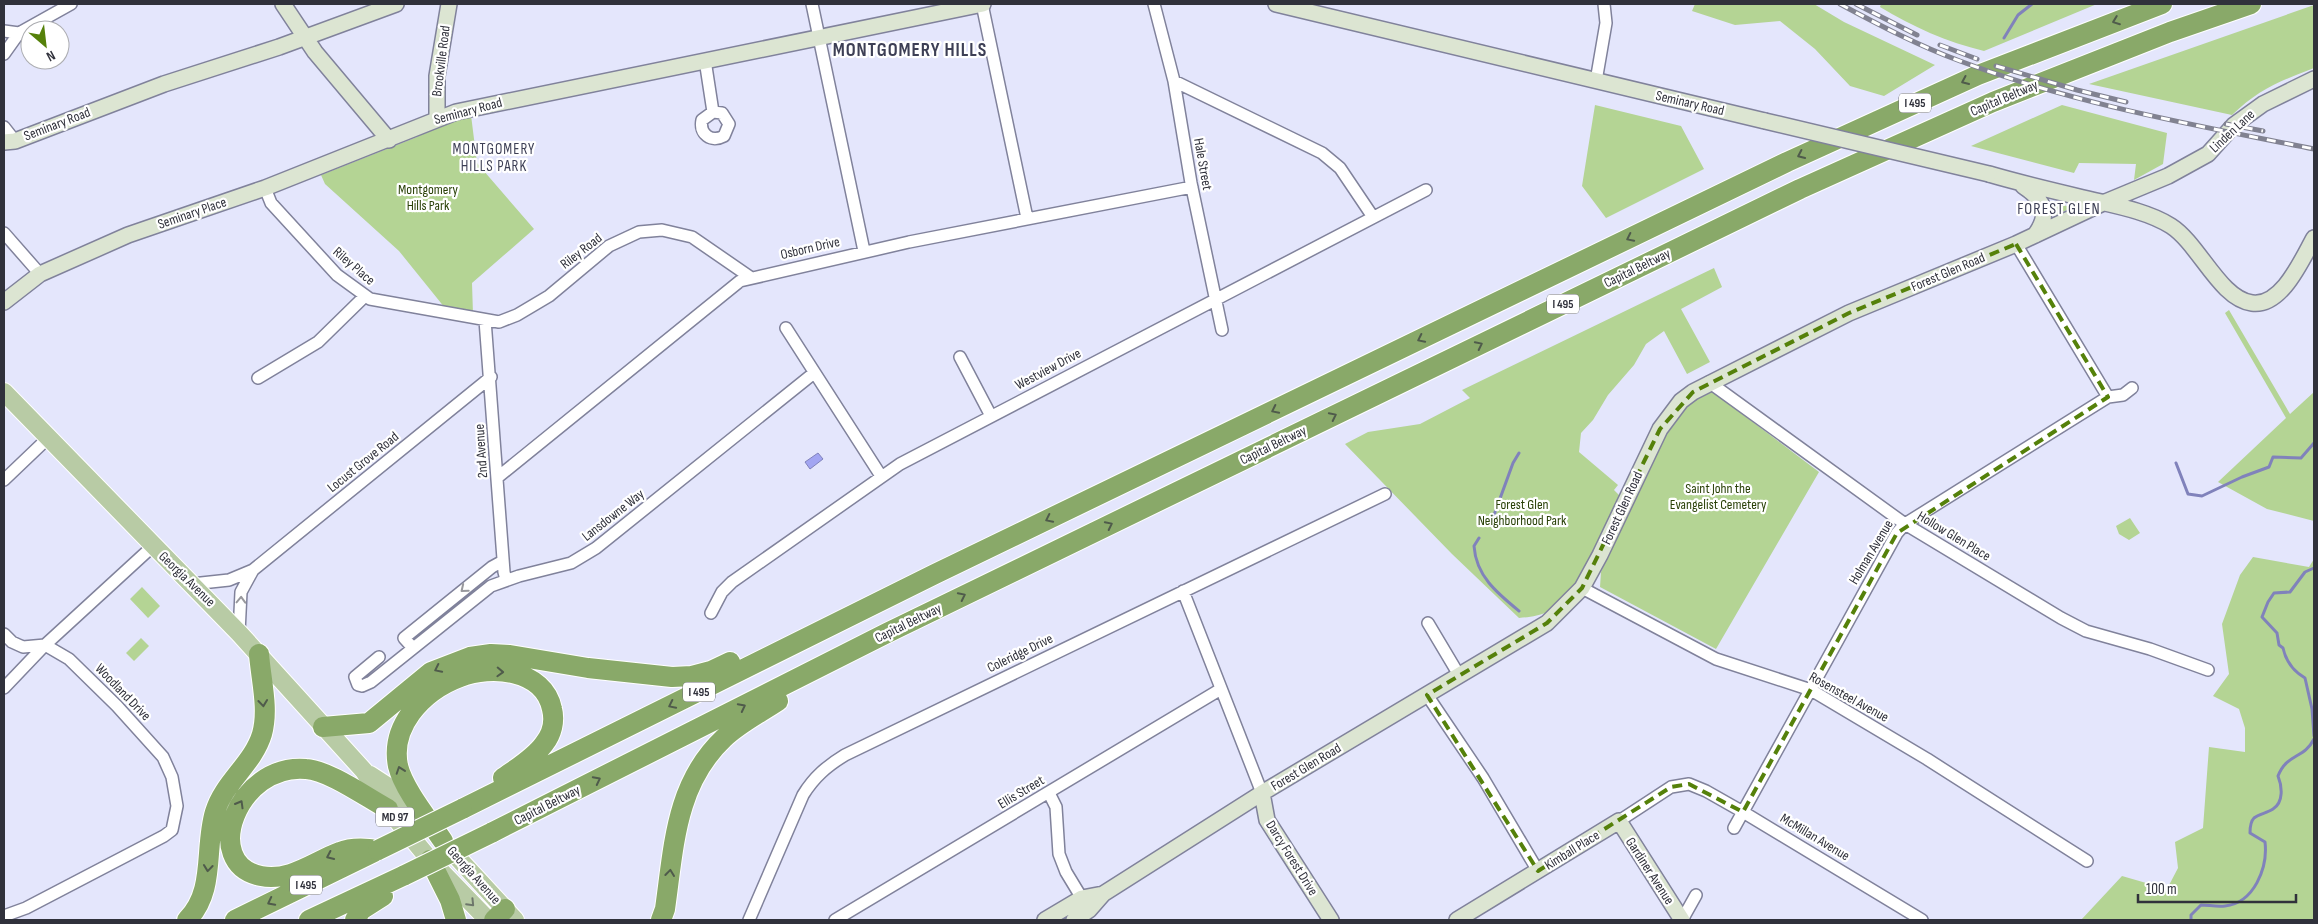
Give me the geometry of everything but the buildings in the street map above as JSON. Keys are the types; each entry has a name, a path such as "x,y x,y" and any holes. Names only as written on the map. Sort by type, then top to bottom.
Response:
{"highway":[{"name":"I 495","path":"235,920 935,574 1871,123 1978,75 2162,4"},
{"name":"Capital Beltway","path":"309,920 491,834 887,633 1809,185 1993,102 2170,32 2251,4"},
{"path":"323,726 369,723 431,672 470,657 492,654 510,655 653,677 692,676 711,671 915,571 935,574"},
{"path":"661,920 665,909 679,815 696,772 710,753 724,737 744,722 887,633"},
{"path":"187,920 198,905 204,891 211,826 215,810 222,794 255,750 262,734 265,717 259,654"},
{"path":"443,841 407,786 398,767 398,738 404,722 428,695 460,676 497,671 525,676 538,684 547,694 554,718 552,732 536,754 462,809"},
{"path":"378,850 362,848 342,851 291,875 262,876 250,872 240,863 233,852 230,840 231,827 242,799 254,786 281,771 294,769 307,769 324,773 388,809"},
{"path":"430,860 450,900 456,920"},
{"path":"355,920 361,910 372,901 392,891 405,875"}],"main road":[{"path":"283,4 329,70 389,140"},
{"path":"305,37 396,4"},
{"name":"Brookville Road","path":"437,118 437,76 450,4"},
{"name":"Seminary Road","path":"389,140 437,118 516,98 982,4"},
{"name":"Seminary Road","path":"1276,4 1989,174 2103,203 2164,222 2173,227 2192,244 2221,282 2234,295 2240,300 2252,303 2263,303 2276,296 2285,287 2314,238"},
{"name":"Seminary Road","path":"7,144 164,84 305,37"},
{"name":"Linden Lane","path":"2206,159 2234,125 2256,108 2314,79"},
{"name":"Linden Lane","path":"2206,159 2251,120 2287,100 2314,89"},
{"name":"Seminary Place","path":"4,302 40,274 128,235 265,188 389,140"},
{"name":"Forest Glen Road","path":"1045,920 1085,904 1103,894 1262,793 1547,623 1582,588 1600,555 1660,428 1681,401 1709,382 1849,314 2016,244 2103,203 2168,176 2180,174 2206,159"},
{"path":"2018,182 2040,199 2043,207 2045,216 2043,224 2035,235"},
{"name":"Georgia Avenue","path":"4,392 259,654 364,771 388,809 430,860 488,920"},
{"name":"Georgia Avenue","path":"364,771 387,786 443,841 505,916"},
{"name":"Darcy Forest Drive","path":"1262,793 1267,820 1331,920"},
{"name":"Kimball Place","path":"1459,920 1619,821"},
{"name":"Gardiner Avenue","path":"1619,821 1682,920"},
{"name":"Forest Glen Road","path":"1074,920 1085,904"}],"street":[{"path":"43,20 71,4"},
{"path":"812,4 864,251"},
{"path":"982,4 1027,218"},
{"name":"Hale Street","path":"1154,4 1174,81 1192,187 1222,330"},
{"path":"1596,80 1606,23 1604,4"},
{"path":"4,31 20,33"},
{"path":"4,54 20,33"},
{"path":"705,60 713,112"},
{"path":"1174,81 1322,153 1340,168 1373,217"},
{"path":"4,127 7,144"},
{"name":"Osborn Drive","path":"498,477 740,281 750,277 864,251 1192,187"},
{"name":"Riley Place","path":"265,188 271,203 332,269 370,299 486,320"},
{"name":"Westview Drive","path":"711,613 722,592 732,582 900,464 1215,298 1426,190"},
{"name":"Riley Road","path":"486,320 499,322 517,315 549,296 609,246 639,232 662,230 692,237 750,277"},
{"path":"4,233 40,274"},
{"path":"2016,244 2108,397"},
{"path":"258,378 318,342 365,296"},
{"name":"2nd Avenue","path":"486,320 503,561 506,580"},
{"path":"786,328 881,476"},
{"path":"960,356 991,416"},
{"name":"Lansdowne Way","path":"380,657 355,677 358,685 362,686 370,682 491,586 506,580 571,563 596,548 814,373"},
{"name":"Locust Grove Road","path":"192,584 229,580 253,570 491,377"},
{"name":"Hollow Glen Place","path":"1709,382 1905,524 2086,631 2150,649 2208,670"},
{"name":"Holman Avenue","path":"1734,828 1897,533 1905,524 2108,397 2122,395 2132,388"},
{"path":"4,480 48,438"},
{"name":"Coleridge Drive","path":"750,920 803,795 812,781 827,766 853,751 1384,494"},
{"path":"4,688 45,646 153,546"},
{"path":"413,648 404,638 492,567 503,561"},
{"name":"Locust Grove Road","path":"239,633 241,592 253,570"},
{"name":"Rosensteel Avenue","path":"1582,588 1716,659 1811,690 1927,759 2087,861"},
{"path":"1183,591 1262,793"},
{"path":"1428,623 1459,675"},
{"name":"Woodland Drive","path":"4,634 12,642 23,647 45,646 69,659 117,706 163,757 172,777 177,806 172,830 164,836 26,908 4,916"},
{"name":"Ellis Street","path":"835,920 1221,689"},
{"path":"1427,694 1483,778 1538,871"},
{"name":"McMillan Avenue","path":"1689,784 1706,791 1743,812 1922,920"},
{"name":"Kimball Place","path":"1619,821 1672,786 1689,784"},
{"path":"1049,793 1056,807 1059,854 1066,872 1085,904"},
{"path":"1682,920 1696,895"}],"highlighted area":[{"path":"2016,244 2108,397 1897,533 1743,812 1689,784 1671,787 1538,871 1427,695 1547,623 1582,588 1660,429 1693,392 1849,313"}],"green space":[{"path":"1695,4 1814,4 1844,22 1935,65 1884,96 1850,86 1815,49 1780,21 1735,25 1692,11"},
{"path":"1881,4 2097,4 1984,51 1957,43 1918,27 1880,7"},
{"path":"2314,5 2314,68 2261,92 2232,115 2089,84"},
{"path":"1595,105 1681,126 1704,169 1606,218 1582,186"},
{"path":"2062,105 2167,133 2163,164 2134,180 2136,164 2079,163 2074,173 1971,146"},
{"name":"Montgomery Hills Park","path":"471,115 477,163 534,229 472,283 473,314 445,308 399,251 325,184 321,175 417,137 438,124"},
{"path":"2053,203 2067,206 2067,210 2054,216"},
{"name":"Forest Glen Neighborhood Park","path":"1714,268 1722,287 1681,309 1710,362 1687,374 1664,331 1646,344 1634,365 1608,395 1593,420 1581,433 1579,452 1618,485 1614,490 1621,497 1600,542 1581,576 1571,590 1549,611 1519,618 1452,554 1345,444 1368,432 1420,424 1470,398 1462,390"},
{"path":"2229,310 2290,414 2314,392 2314,521 2267,509 2218,482 2286,418 2225,313"},
{"name":"Saint John the Evangelist Cemetery","path":"1709,389 1819,472 1716,649 1600,587 1601,572 1658,448 1669,429 1686,407"},
{"path":"2130,518 2140,533 2129,540 2119,534 2116,526"},
{"path":"2253,557 2309,567 2314,559 2314,920 2081,920 2122,876 2167,889 2178,868 2175,842 2203,828 2209,747 2245,752 2245,728 2239,709 2213,696 2229,674 2222,624 2240,575"},
{"path":"142,587 160,606 148,618 130,599"},
{"path":"141,638 149,646 134,661 126,653"}],"water":[{"path":"818,453 823,459 810,469 805,462"}],"waterway":[{"path":"2004,38 2018,15 2032,4"},
{"path":"2176,463 2188,494 2202,496 2242,477 2269,467 2273,457 2301,458 2314,443"},
{"path":"1489,520 1494,515 1513,463 1519,453"},
{"path":"1479,538 1474,546 1483,575 1519,611"},
{"path":"2314,568 2305,572 2290,592 2274,593 2262,617 2277,633 2279,645 2283,648 2291,666 2305,678 2312,709 2314,736"},
{"path":"2191,920 2191,915 2201,905 2225,906 2235,903 2244,898 2257,883 2264,863 2265,842 2250,833 2252,821 2254,818 2277,806 2281,794 2278,776 2286,763 2305,750 2314,739"}],"railway":[{"path":"1840,4 1929,49 2047,90 2180,122 2314,149"},
{"path":"1856,4 1917,35"},
{"path":"1940,45 1977,59"},
{"path":"1996,66 2077,90 2126,102"},
{"path":"2226,124 2263,131"}],"district":[{"name":"MONTGOMERY HILLS","path":"910,50"},
{"name":"MONTGOMERY HILLS PARK","path":"494,158"},
{"name":"FOREST GLEN","path":"2059,209"}]}
